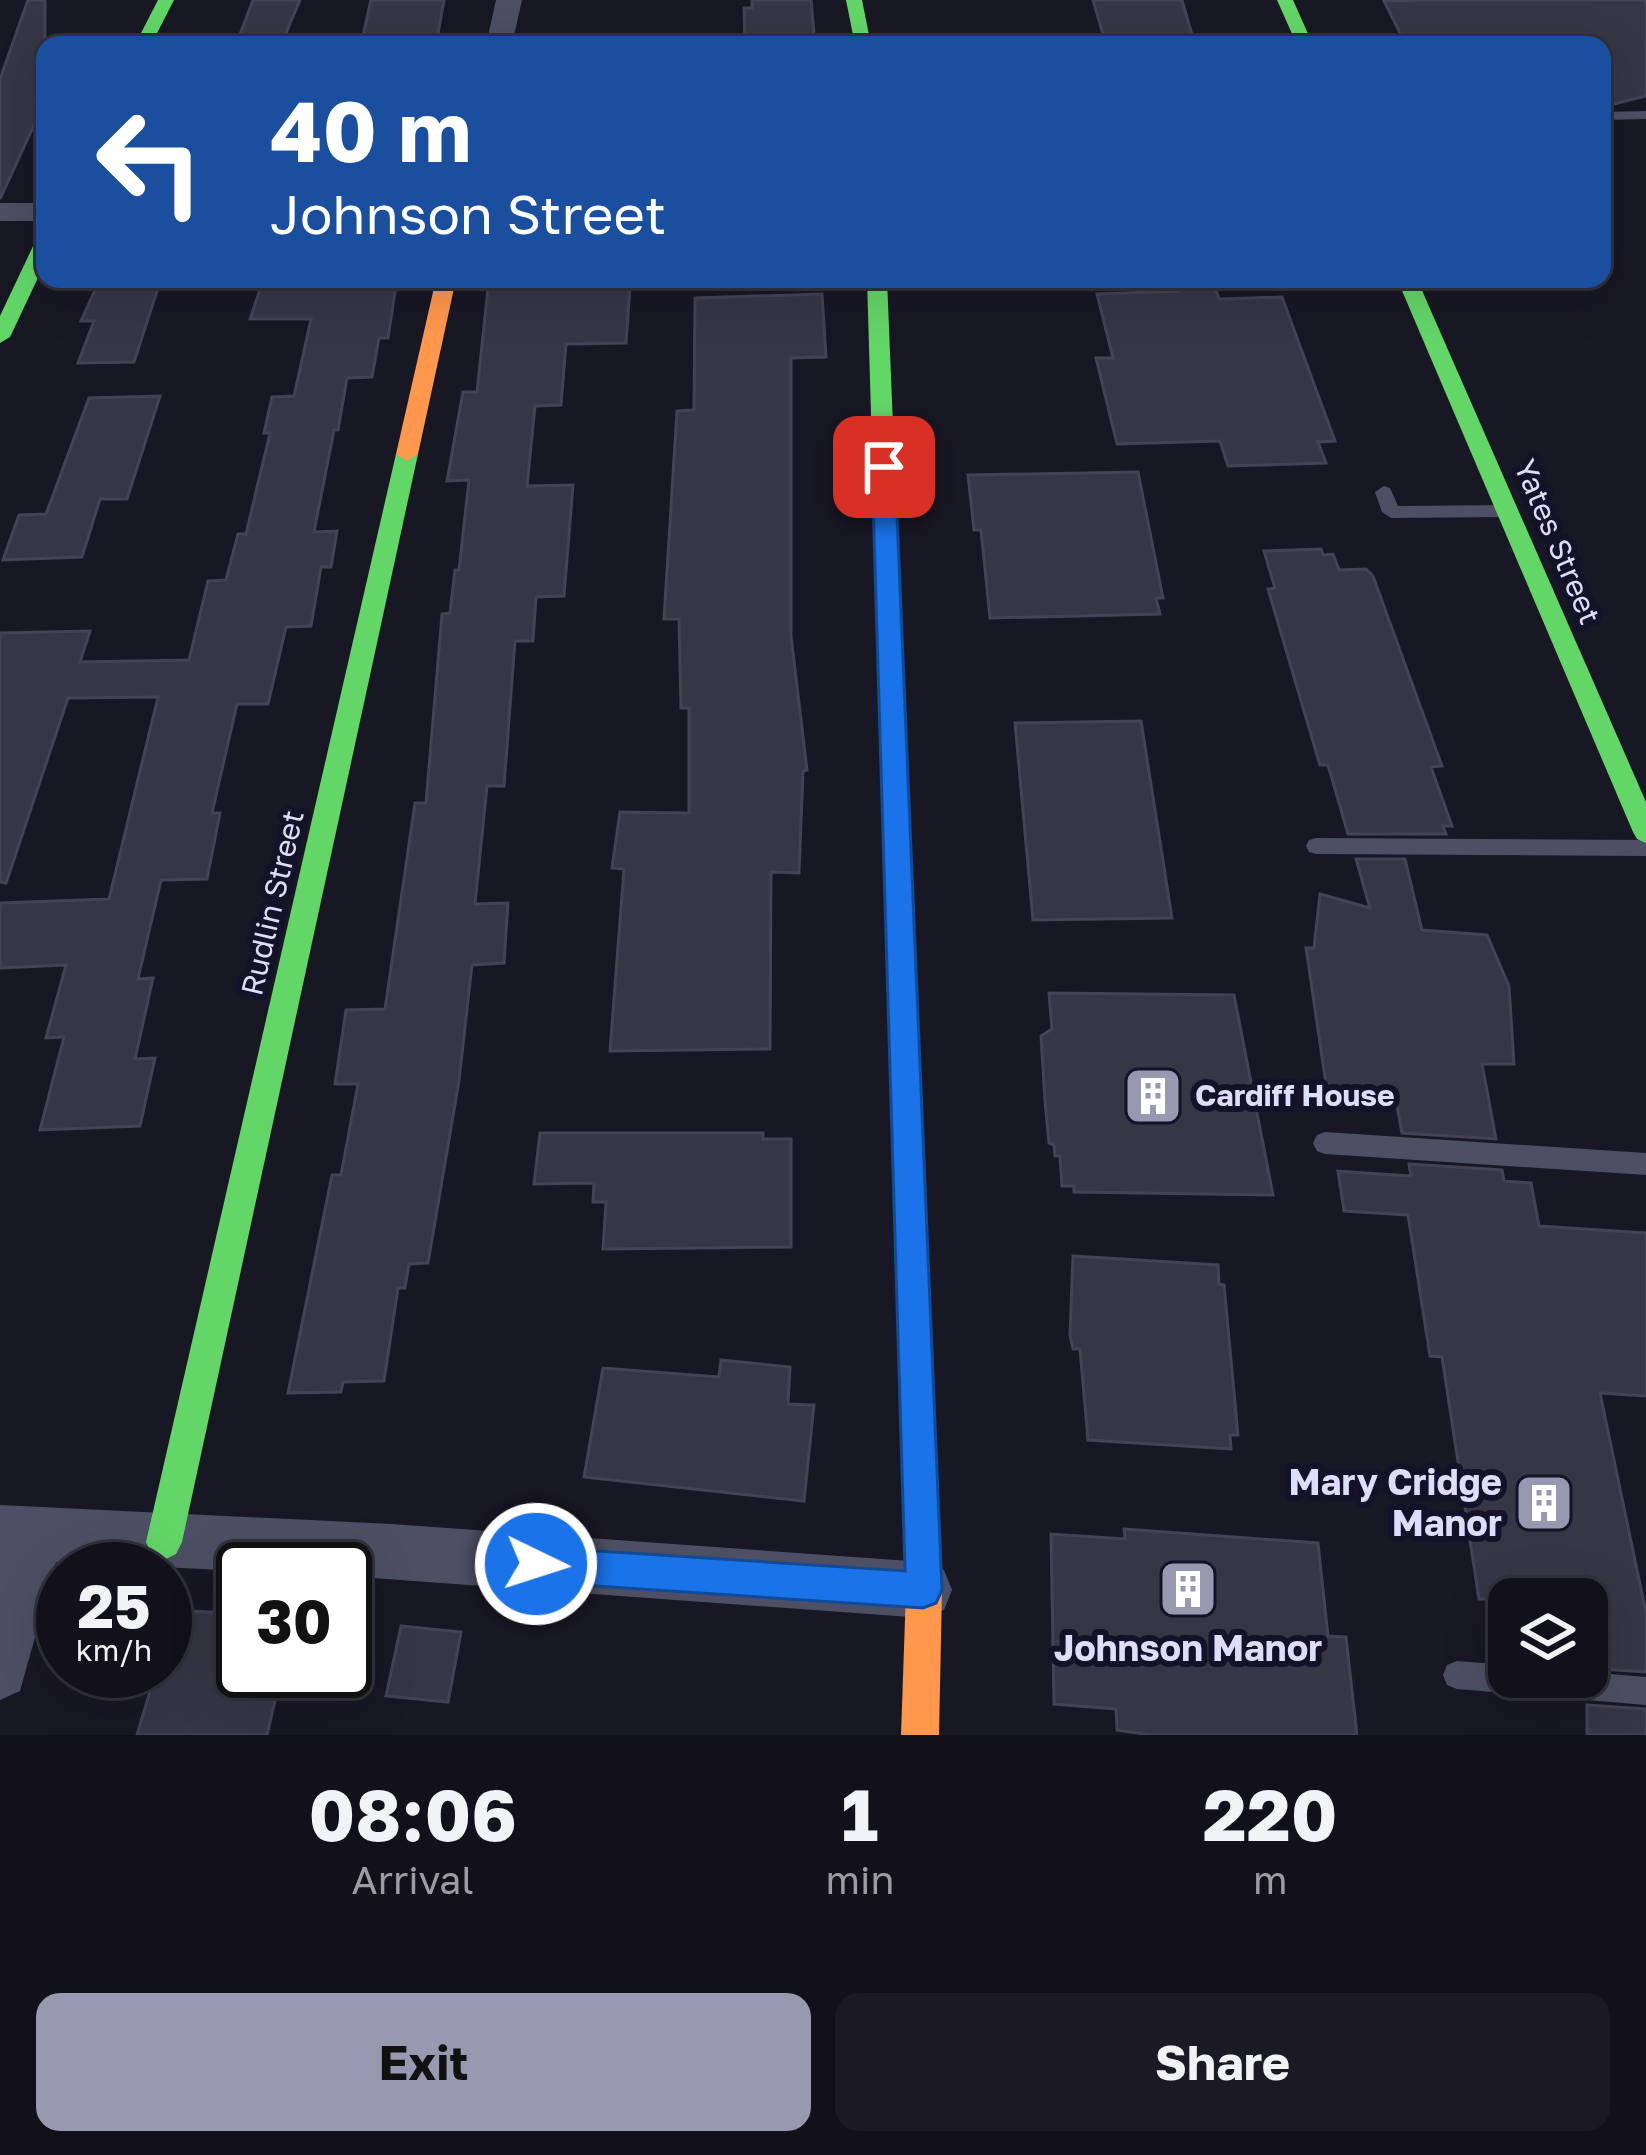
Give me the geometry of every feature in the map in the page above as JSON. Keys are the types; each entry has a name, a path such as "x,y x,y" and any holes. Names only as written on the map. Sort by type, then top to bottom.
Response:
{"main road":[{"path":"148,36 166,0"},
{"path":"854,0 860,36"},
{"path":"1286,0 1301,36"},
{"path":"0,338 36,262"},
{"name":"Rudlin Street","path":"164,1542 444,288"},
{"path":"877,288 923,1590 920,1735"},
{"name":"Yates Street","path":"1411,288 1644,828"}],"street":[{"path":"501,36 509,0"},
{"path":"0,212 36,212"},
{"path":"0,1671 18,1533 164,1542"},
{"path":"192,1543 391,1551 923,1590"}],"lane":[{"path":"1611,116 1646,115"},
{"path":"1384,492 1391,512 1508,511"},
{"path":"1316,846 1644,828"},
{"path":"1325,1143 1646,1164"},
{"path":"1457,1675 1646,1691"}],"building":[{"path":"28,0 45,0 45,36 36,36 36,121 0,199 0,79"},
{"path":"253,0 300,0 285,36 239,36"},
{"path":"371,0 444,0 438,36 363,36"},
{"path":"752,0 811,0 814,36 745,36 744,8 752,8"},
{"path":"1093,0 1182,0 1192,36 1103,36"},
{"path":"1646,0 1646,96 1611,105 1611,36 1402,36 1384,1"},
{"path":"96,288 158,288 134,362 78,363 94,321 81,321"},
{"path":"261,288 396,288 388,338 379,338 372,377 347,378 314,532 337,531 331,567 321,567 311,626 286,627 268,704 237,704 212,813 220,813 207,879 161,880 138,979 153,978 135,1059 155,1058 140,1126 40,1130 64,1037 46,1038 66,965 0,968 0,903 109,899 158,697 68,698 6,883 0,882 0,633 90,631 80,662 189,660 208,581 226,580 238,534 246,534 270,433 264,433 272,397 294,396 311,319 250,319"},
{"path":"488,288 630,288 626,343 566,344 561,405 535,406 527,486 573,485 564,596 536,597 533,641 515,641 504,786 487,786 475,904 508,903 504,963 472,965 459,1081 428,1263 409,1264 405,1288 398,1288 384,1381 343,1382 341,1392 288,1393 332,1175 341,1175 358,1084 335,1084 346,1010 385,1009 415,803 426,803 442,614 450,613 455,570 459,570 469,480 447,481 463,392 477,392"},
{"path":"1215,288 1219,299 1282,297 1335,441 1318,442 1326,463 1228,466 1220,441 1117,444 1096,358 1113,358 1097,294"},
{"path":"822,294 826,357 791,358 791,636 807,770 803,771 799,873 771,872 770,1049 610,1051 624,869 612,868 620,812 689,813 689,708 681,708 679,619 664,619 677,411 694,410 695,298"},
{"path":"160,396 127,499 100,499 82,557 3,560 19,515 46,514 89,398"},
{"path":"1138,472 1163,598 1156,598 1160,614 990,618 981,530 974,530 968,475"},
{"path":"1321,549 1323,555 1333,554 1339,570 1366,569 1373,576 1442,766 1431,767 1452,826 1443,826 1446,834 1348,834 1328,765 1320,765 1268,589 1275,588 1264,551"},
{"path":"1141,721 1172,918 1033,920 1015,723"},
{"path":"1356,859 1405,859 1422,930 1487,935 1509,986 1514,1064 1482,1064 1496,1139 1402,1133 1396,1101 1326,1084 1306,948 1314,948 1320,894 1370,908"},
{"name":"Cardiff House","path":"1049,993 1234,995 1273,1195 1074,1192 1074,1186 1062,1186 1060,1156 1055,1156 1054,1145 1049,1143 1045,1101 1041,1036 1052,1029"},
{"path":"540,1133 763,1133 763,1139 791,1139 791,1247 603,1249 606,1202 593,1202 594,1183 534,1184"},
{"path":"1409,1164 1502,1170 1504,1181 1531,1183 1539,1226 1646,1233 1646,1396 1600,1393 1646,1613 1646,1672 1608,1669 1608,1578 1488,1578 1488,1599 1479,1599 1442,1357 1430,1356 1408,1215 1344,1211 1338,1171 1411,1176"},
{"path":"1073,1256 1218,1265 1219,1284 1224,1285 1238,1435 1230,1435 1231,1449 1088,1440 1080,1349 1073,1349 1070,1335"},
{"path":"721,1360 790,1367 788,1404 814,1405 804,1501 584,1477 603,1368 719,1377"},
{"name":"Johnson Manor","path":"1124,1529 1318,1543 1328,1636 1346,1637 1357,1735 1150,1735 1117,1730 1116,1709 1054,1704 1051,1534 1125,1539"},
{"path":"192,1611 216,1612 216,1698 276,1698 267,1735 137,1735 148,1698 192,1698"},
{"path":"401,1626 461,1632 448,1702 386,1696"},
{"path":"1587,1705 1646,1709 1646,1735 1587,1735"}],"traffic: fast":[{"path":"148,36 166,0"},
{"path":"854,0 861,36"},
{"path":"1285,0 1301,36"},
{"path":"0,337 36,261"},
{"path":"877,288 909,1184"},
{"path":"1411,288 1646,832"},
{"path":"164,1542 407,454"}],"traffic: slow":[{"path":"407,454 444,288"},
{"path":"909,1184 924,1590 920,1735"}],"place":[{"name":"Cardiff House","path":"1153,1096"},
{"name":"Mary Cridge Manor","path":"1544,1503"},
{"name":"Johnson Manor","path":"1188,1589"}],"route":[{"path":"536,1564 923,1590 884,467"}]}
